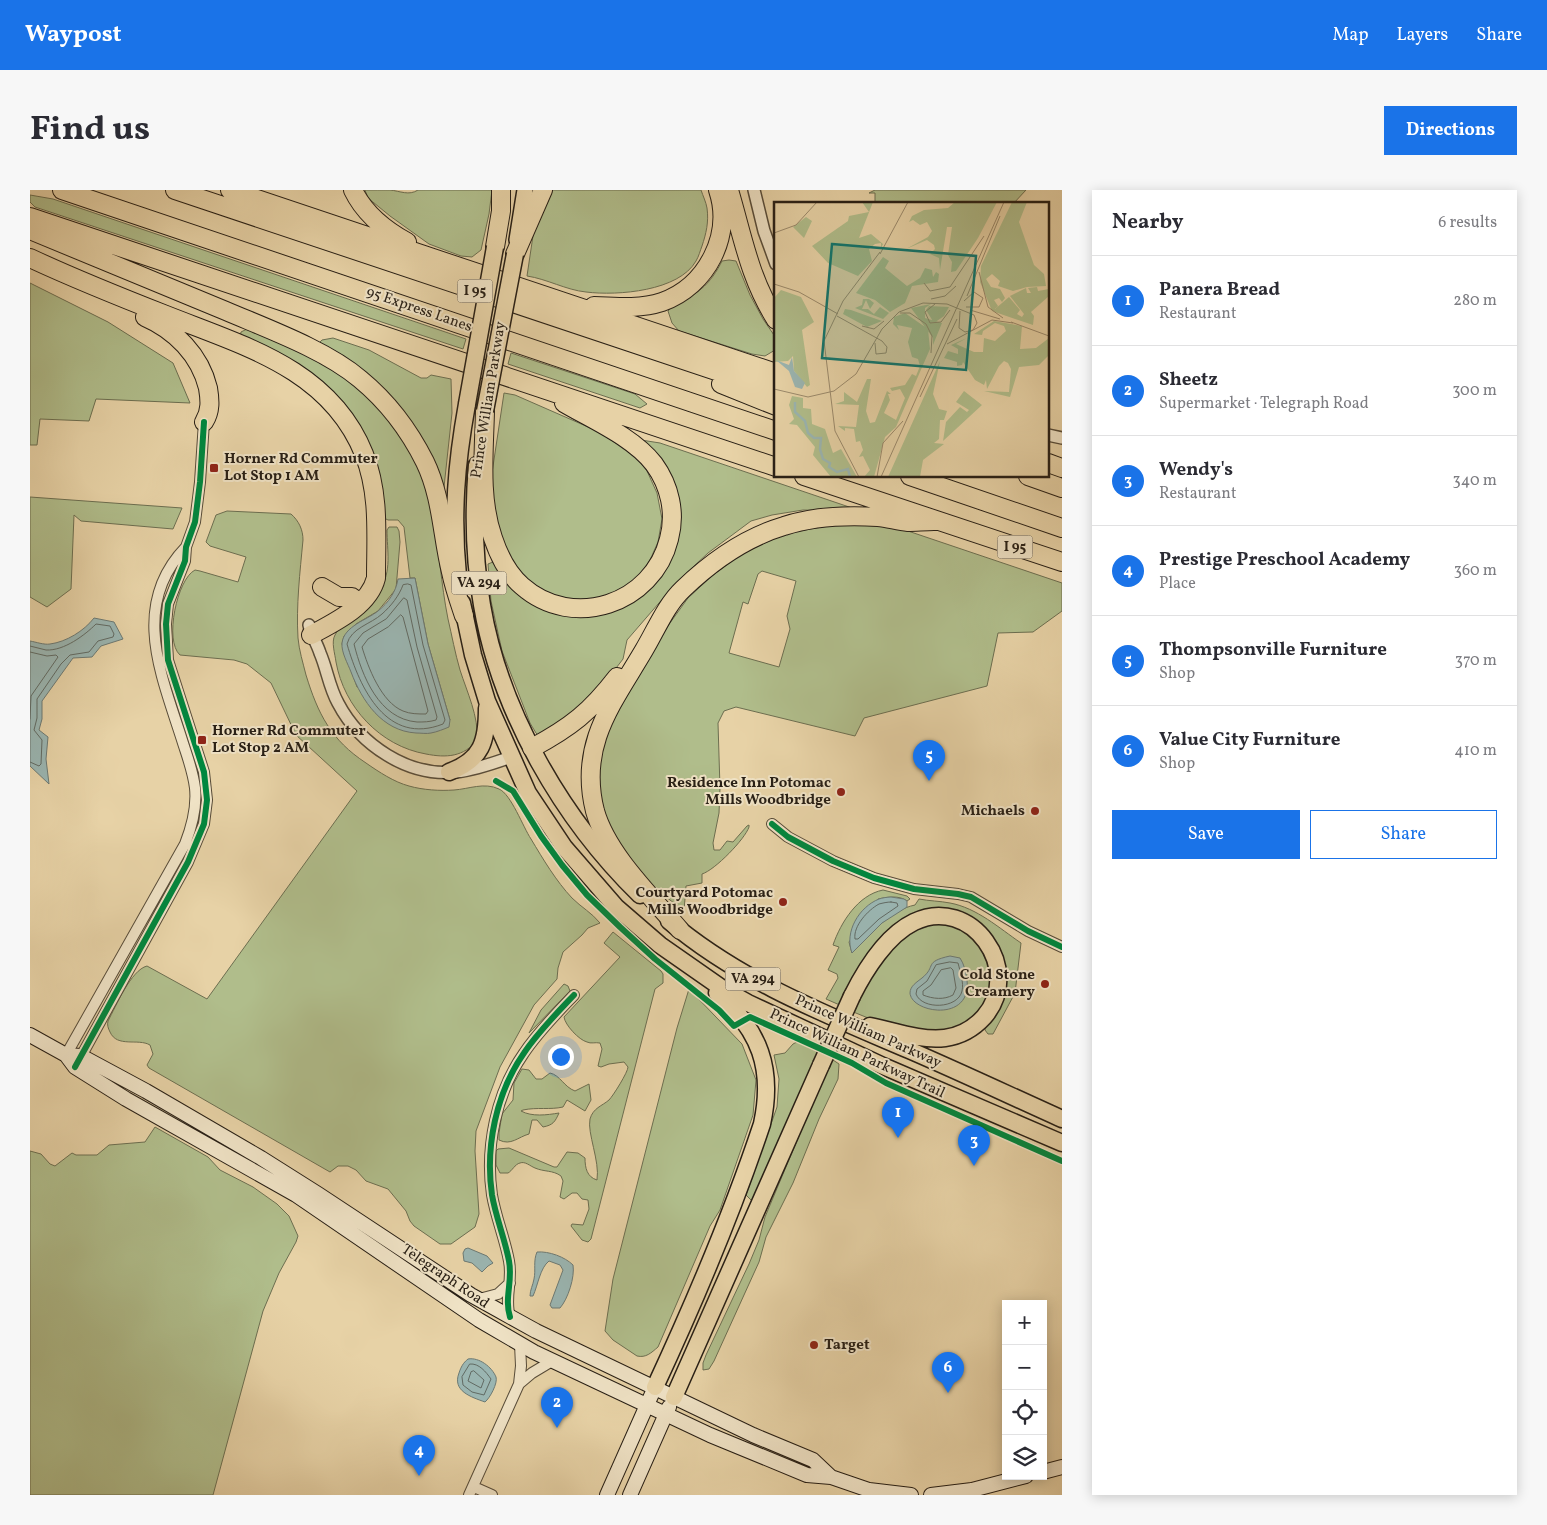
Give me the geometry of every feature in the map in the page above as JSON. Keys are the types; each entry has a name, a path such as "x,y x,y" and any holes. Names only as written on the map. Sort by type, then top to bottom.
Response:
{"highway":[{"name":"95 Express Lanes","path":"62,190 774,430"},
{"name":"I 95","path":"175,190 774,390"},
{"path":"230,190 774,372"},
{"path":"354,190 366,209 386,229 445,261"},
{"path":"495,247 501,211 501,190"},
{"path":"515,254 543,190"},
{"path":"535,292 594,306 614,307 653,304 676,295 695,281 703,272 718,245 723,220 718,190"},
{"path":"729,190 749,266 765,302 774,317"},
{"path":"30,217 774,466"},
{"path":"30,230 320,353 360,378 386,404 404,426 426,465 438,500 451,573 464,616"},
{"name":"Prince William Parkway","path":"495,247 459,450 456,484 456,550 464,616 487,701 528,793 564,847 616,907 660,945 723,988 772,1015 883,1066 1062,1143"},
{"name":"Prince William Parkway","path":"515,254 477,462 475,534 478,577 488,635 506,690 532,748 570,812 594,844 627,882 680,930 724,962 757,982 795,1001 1062,1119"},
{"path":"30,258 86,284 274,359 304,378 326,397 349,424 358,439 372,477 376,510 376,578 370,593 356,606 316,627"},
{"path":"86,284 132,311 163,326 191,352 204,375 209,393 209,413 204,422"},
{"path":"547,315 774,405"},
{"path":"485,411 484,481 486,509 493,538 499,553 513,577 534,594 558,606 584,608 612,603 625,597 641,587 655,572 667,549 672,516 671,503 663,478 645,454 635,445 531,384"},
{"path":"1049,463 1062,468"},
{"name":"I 95","path":"810,478 1062,562"},
{"path":"916,478 1062,528"},
{"path":"944,478 1041,521"},
{"path":"1034,478 1062,488"},
{"path":"511,758 558,735 585,715 611,685 681,591 712,563 747,541 777,528 831,516 880,517 908,522 934,520"},
{"path":"316,627 360,589 376,564"},
{"path":"322,587 339,597 352,597"},
{"path":"665,614 606,714 595,742 591,775 592,797 606,838 619,858 680,930"},
{"path":"449,772 468,763 481,748 487,729 487,701"},
{"path":"674,1397 821,1065 852,996 865,971 887,944 905,927 924,918 945,916 966,923 975,929 988,944 997,964 998,986 991,1007 979,1022 958,1035 939,1038 910,1034 833,1018"},
{"path":"655,1387 696,1299 733,1207 762,1124 766,1095 764,1066 761,1054 744,1020 728,1003 660,945"}],"main road":[{"name":"Prince William Parkway","path":"495,247 506,190"},
{"name":"Prince William Parkway","path":"515,254 525,190"},
{"name":"Telegraph Road","path":"30,1035 78,1062 146,1091 269,1163 457,1286 510,1317 754,1435 813,1460 831,1477"},
{"name":"Telegraph Road","path":"78,1062 126,1099 289,1191 448,1300 520,1344 552,1361 710,1435 807,1475 831,1477 869,1490 912,1495"},
{"path":"448,1300 457,1286"},
{"path":"607,1495 655,1387"},
{"path":"630,1495 674,1397"},
{"path":"1047,1471 1062,1468"},
{"path":"939,1495 972,1490 1011,1480"}],"street":[{"path":"754,190 764,230 774,258"},
{"path":"78,1062 188,862 204,824 206,800 204,772 172,675 166,650 166,624 168,604 185,561 186,547 197,514 204,422"},
{"path":"1049,435 1062,438"},
{"path":"66,1055 185,844 193,822 196,797 193,775 158,664 154,623 156,606 164,578 174,560 186,547"},
{"path":"316,627 320,652 337,702 361,734 384,753 409,766 424,771 449,772 475,768 511,758"},
{"path":"772,824 788,837 833,861 874,878 914,889 971,897 1028,931 1062,947"},
{"path":"510,1317 507,1305 510,1264 497,1217 492,1188 491,1155 495,1121 506,1085 523,1054 574,995"},
{"path":"479,1299 498,1294 510,1283"},
{"path":"492,1495 471,1491 519,1384 521,1366 520,1344"},
{"path":"519,1384 534,1371 552,1361"}],"green space":[{"path":"365,190 390,190 408,193 418,190 492,190 481,250 472,257 461,256 429,244 368,198"},
{"path":"550,190 701,190 707,206 708,218 705,237 698,257 688,271 676,279 662,285 630,292 599,293 579,291 527,276 534,229"},
{"path":"875,190 1026,190 1015,202 875,202 875,193 869,193"},
{"path":"30,195 53,199 466,339 463,349 35,207 30,202"},
{"path":"722,261 736,261 750,295 774,335 774,351 765,356 752,354 679,331 672,323 668,311 701,289 713,276"},
{"path":"30,283 108,322 173,363 190,403 96,399 89,421 40,419 37,445 30,445"},
{"path":"247,329 320,361 349,379 382,411 409,449 428,492 433,514 448,619 458,664 476,722 477,740 466,750 454,755 433,755 409,750 394,743 367,722 347,694 340,679 336,662 333,645 334,638 342,626 372,599 384,582 388,553 387,530 389,527 397,527 400,542 396,589 378,611 356,624 344,636 342,644 357,687 450,720 428,644 415,578 410,578 404,527 398,520 384,518 347,414 240,338 241,332"},
{"path":"333,338 369,350 421,378 427,378 431,375 451,379 452,413 444,487 440,490 427,456 318,344 322,340"},
{"path":"511,353 635,394 647,404 640,408 508,364"},
{"path":"504,393 515,395 595,430 635,455 647,471 657,493 662,519 658,542 650,560 640,575 619,594 569,603 533,588 502,553 492,499 492,473"},
{"path":"641,440 660,443 861,511 803,510 772,515 751,521 708,553 678,581 627,640 623,659 600,689 588,701 540,737 530,723 502,651 491,601 488,564 493,562 508,582 534,605 556,614 582,614 629,602 677,525"},
{"path":"30,497 182,508 173,529 81,521 74,515 71,589 47,607 30,597"},
{"path":"227,511 291,514 300,526 303,540 298,601 299,647 306,675 321,714 327,725 344,745 381,773 409,786 443,790 476,786 488,786 499,789 508,797 550,870 572,898 600,923 588,928 563,952 557,979 534,1005 500,1067 476,1131 475,1151 479,1214 475,1227 451,1244 440,1244 414,1226 406,1211 388,1189 366,1181 356,1170 348,1166 338,1166 330,1172 149,1068 147,1065 153,1054 150,1045 118,1040 113,1037 108,1028 108,1021 124,989 135,974 147,966 207,999 357,791 296,735 271,683 247,664 234,660 180,655 175,648 173,624 175,611 178,597 189,576 195,570 238,582 246,557 210,546 206,542 216,515"},
{"path":"828,526 885,526 902,529 1062,583 1062,611 1033,632 998,633 987,686 864,718 855,736 736,707 724,711 718,723 720,788 719,813 713,843 714,850 720,850 727,841 733,842 747,826 749,825 749,827 742,839 729,854 714,867 702,874 702,883 686,886 684,911 642,878 600,817 599,745 662,634 688,598 713,575 740,555 773,539 793,532","holes":["762,571 796,581 787,616 790,629 779,667 729,653 743,602 748,604 758,574"]},
{"path":"883,890 907,896 910,899 907,901 893,897 878,899 849,942 852,953 881,924 897,912 915,905 919,899 950,903 969,909 1021,943 1015,993 993,1034 988,1034 985,1026 1000,1003 983,931 919,916 842,1006 826,999 838,978 837,974 828,970 839,947 833,945 841,927 858,904 866,897"},
{"path":"926,924 948,924 975,936 993,975 985,1009 951,1033 890,1027 851,1011 877,964 906,934"},
{"path":"613,932 661,971 663,983 655,989 591,1239 588,1242 582,1240 571,1226 572,1224 583,1225 589,1209 588,1200 582,1199 577,1193 572,1193 564,1199 560,1197 563,1181 561,1176 526,1163 518,1164 508,1173 500,1173 496,1165 496,1151 509,1148 554,1167 557,1167 567,1152 578,1153 585,1158 586,1169 589,1174 597,1180 597,1164 590,1132 591,1115 611,1098 628,1067 624,1062 598,1066 602,1049 600,1043 584,1041 570,1028 564,1017 620,957 604,943"},
{"path":"564,984 568,986 570,991 529,1033 541,1010"},
{"path":"689,989 742,1044 756,1080 753,1115 720,1210 710,1226 658,1347 646,1356 637,1356 613,1340 605,1331 613,1279 677,1028"},
{"path":"799,1041 823,1051 754,1203 746,1195 777,1107 779,1079 774,1055 785,1053 793,1044"},
{"path":"833,1060 839,1064 838,1079 819,1119 793,1183 766,1237 759,1262 714,1361 709,1369 703,1370 706,1355 749,1264 759,1240 765,1217 827,1069"},
{"path":"522,1069 529,1070 536,1079 542,1079 550,1073 553,1074 575,1091 589,1084 591,1100 585,1111 567,1100 563,1107 523,1110 521,1111 535,1115 559,1113 555,1121 543,1127 537,1120 532,1120 529,1134 511,1142 499,1140 502,1114 513,1100 514,1083"},
{"path":"155,1127 208,1157 220,1170 253,1187 277,1204 289,1216 298,1236 279,1273 263,1311 213,1495 30,1495 30,1151 41,1154 50,1164 55,1166 72,1153 76,1155 97,1155 109,1145 145,1142"}],"water":[{"path":"415,578 428,644 450,720 449,727 429,733 404,731 393,727 375,713 367,704 356,683 342,647 344,637 351,628 378,611 388,601 398,579"},
{"path":"94,618 114,622 123,639 101,646 92,657 73,658 42,701 42,719 39,730 48,737 46,759 49,784 30,766 30,641 48,644 62,641 80,631"},
{"path":"891,897 904,899 907,901 907,907 882,923 852,953 850,937 855,921 865,908 872,903"},
{"path":"950,956 960,958 967,980 966,994 960,1003 951,1008 941,1010 930,1009 913,1000 910,993 914,984 926,974 933,962"},
{"path":"468,1248 487,1256 493,1263 482,1272 472,1263 464,1261 463,1253"},
{"path":"537,1252 547,1252 556,1255 566,1259 573,1265 570,1288 560,1308 552,1308 550,1305 563,1270 560,1265 549,1261 546,1264 541,1272 533,1296 530,1296 535,1276"},
{"path":"468,1359 485,1364 496,1377 493,1390 485,1402 464,1392 458,1384 460,1371"}],"cycle path":[{"path":"75,1067 188,862 204,824 207,800 204,772 168,660 166,624 168,604 185,561 186,547 195,522 204,422"},
{"name":"Prince William Parkway Trail","path":"496,781 513,791 541,836 587,895 655,959 719,1010 734,1026 750,1017 852,1063 886,1083 1062,1161"},
{"path":"772,824 788,837 833,861 874,878 914,889 971,897 1028,931 1062,947"},
{"path":"510,1317 508,1310 510,1268 492,1195 490,1177 490,1158 495,1121 506,1085 529,1045 574,995"}],"place":[{"name":"Horner Rd Commuter Lot Stop 1 AM","path":"214,468"},
{"name":"Horner Rd Commuter Lot Stop 2 AM","path":"202,740"},
{"name":"Thompsonville Furniture","path":"929,781"},
{"name":"Residence Inn Potomac Mills Woodbridge","path":"841,792"},
{"name":"Michaels","path":"1035,811"},
{"name":"Courtyard Potomac Mills Woodbridge","path":"783,902"},
{"name":"Cold Stone Creamery","path":"1045,984"},
{"name":"Panera Bread","path":"898,1138"},
{"name":"Wendy's","path":"974,1166"},
{"name":"Target","path":"814,1345"},
{"name":"Value City Furniture","path":"948,1393"},
{"name":"Sheetz","path":"557,1428"},
{"name":"Prestige Preschool Academy","path":"419,1476"}]}
